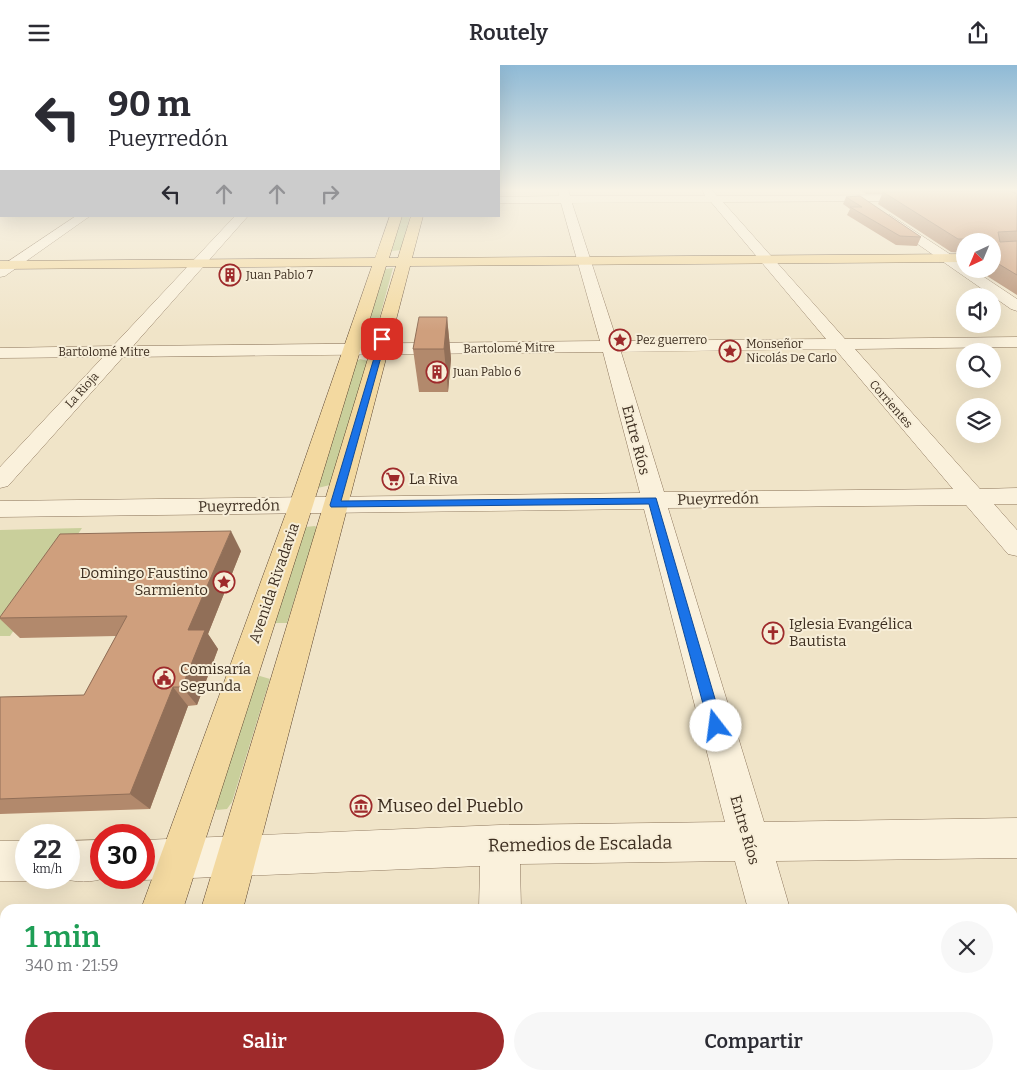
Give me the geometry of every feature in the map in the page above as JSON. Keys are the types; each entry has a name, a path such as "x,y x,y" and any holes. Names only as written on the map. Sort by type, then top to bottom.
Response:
{"main road":[{"name":"Avenida Rivadavia","path":"162,904 162,860 251,648 353,350 389,236"},
{"path":"223,904 411,236"},
{"path":"941,255 956,252"},
{"path":"7,264 202,260 582,257 941,255 956,257"},
{"path":"251,648 294,649"}],"street":[{"path":"7,264 51,236"},
{"name":"La Rioja","path":"0,481 224,236"},
{"name":"Entre Ríos","path":"576,236 610,346 748,841 767,904"},
{"name":"Corrientes","path":"746,236 1017,547"},
{"path":"914,236 1017,306"},
{"name":"Bartolomé Mitre","path":"0,353 1017,342"},
{"name":"Pueyrredón","path":"0,509 1017,496"},
{"name":"Remedios de Escalada","path":"162,860 500,845 1017,839"},
{"path":"500,845 500,904"},
{"path":"0,861 15,861"}],"green space":[{"path":"395,236 405,236 401,250 392,251"},
{"path":"393,268 374,338 364,339 362,338 385,269"},
{"path":"360,359 368,361 330,485 318,488 356,361"},
{"path":"315,526 317,528 287,623 270,623 305,527"},
{"path":"82,528 10,636 0,636 0,530"},
{"path":"260,676 270,679 232,802 227,809 217,810 213,804 254,679"}],"building":[{"path":"1017,241 1017,275 1001,265 1001,242"},
{"path":"419,317 447,317 444,349 413,349"},
{"path":"231,531 188,630 205,630 182,687 173,687 130,794 0,799 0,697 84,695 127,616 0,618 60,534"}],"place":[{"name":"Juan Pablo 7","path":"230,275"},
{"name":"Pez guerrero","path":"620,340"},
{"name":"Monseñor Nicolás De Carlo","path":"730,351"},
{"name":"Juan Pablo 6","path":"437,372"},
{"name":"La Riva","path":"393,479"},
{"name":"Domingo Faustino Sarmiento","path":"224,582"},
{"name":"Iglesia Evangélica Bautista","path":"773,633"},
{"name":"Comisaría Segunda","path":"164,678"},
{"name":"Museo del Pueblo","path":"361,806"}],"route":[{"path":"382,339 378,359 335,505 653,500 716,726"}]}
